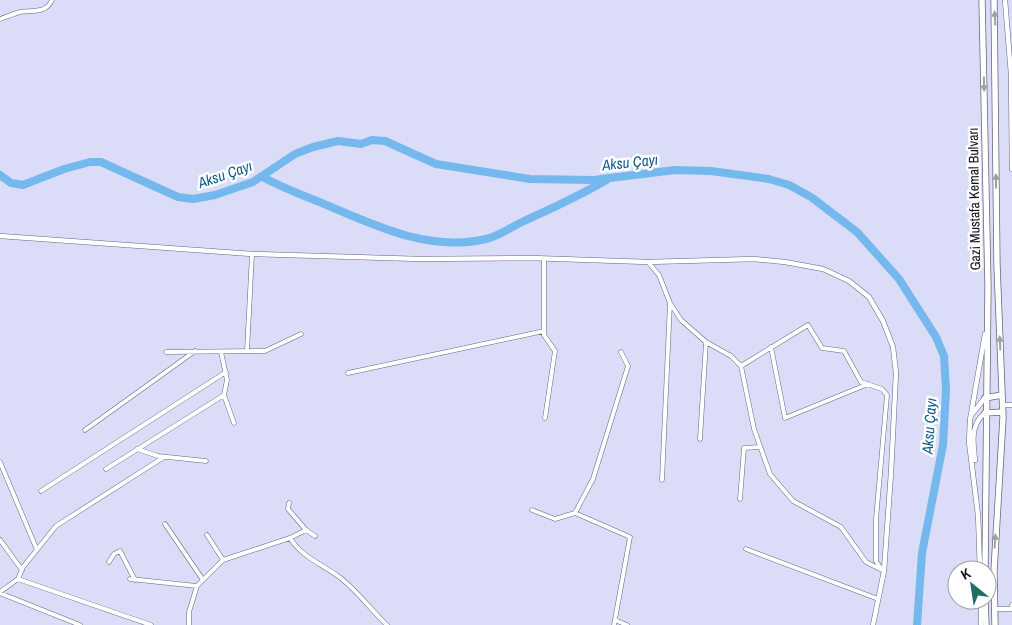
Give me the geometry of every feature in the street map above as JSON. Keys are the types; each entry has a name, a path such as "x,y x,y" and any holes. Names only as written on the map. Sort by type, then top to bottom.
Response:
{"highway":[{"name":"Gazi Mustafa Kemal Bulvarı","path":"982,0 987,323 985,560"},
{"name":"Gazi Mustafa Kemal Bulvarı","path":"994,0 996,265 1003,412 994,560"},
{"path":"985,398 1002,394"},
{"path":"985,413 1003,412"},
{"path":"985,610 986,625"},
{"name":"Gazi Mustafa Kemal Bulvarı","path":"995,610 995,625"}],"street":[{"path":"0,19 21,12 39,11 49,5 52,0"},
{"path":"1006,0 1006,13 1011,41 1012,169"},
{"path":"1006,13 1012,10"},
{"path":"0,236 252,254 420,259 544,259 648,262 754,259 786,262 823,269 849,281 869,297 884,321 893,346 896,373 884,571 873,625"},
{"path":"248,351 252,254"},
{"path":"544,259 544,335 555,351 545,418"},
{"path":"648,262 659,275 670,303 681,320 706,342 731,356 741,366 760,447 770,474 793,501 841,527 866,562 884,571"},
{"path":"662,480 670,303"},
{"path":"978,515 970,442 970,420 987,323"},
{"path":"741,366 808,325 822,348 844,351 861,382 882,389 887,395 876,519 876,562 884,571"},
{"path":"348,373 544,331"},
{"path":"166,352 195,350 221,352 265,351 301,334"},
{"path":"700,439 706,342"},
{"path":"771,347 785,418 868,384"},
{"path":"85,430 195,350"},
{"path":"221,352 226,372 224,395 234,424"},
{"path":"575,513 593,479 628,366 621,352"},
{"path":"41,491 226,372"},
{"path":"106,469 224,395"},
{"path":"970,420 974,409 985,398"},
{"path":"1003,412 1012,405"},
{"path":"980,560 973,431 978,419 985,413"},
{"path":"740,499 744,448 760,447"},
{"path":"138,449 164,457 206,460"},
{"path":"0,593 18,579 22,570 56,526 164,457"},
{"path":"0,462 37,550"},
{"path":"289,503 288,509 306,530 315,536"},
{"path":"532,510 555,519 575,513 630,537 615,623 627,625"},
{"path":"165,524 203,580"},
{"path":"189,625 189,612 197,586 222,560 290,538 306,530"},
{"path":"206,535 222,560"},
{"path":"290,538 302,554 352,588 387,625"},
{"path":"0,540 22,570"},
{"path":"746,549 878,599"},
{"path":"109,562 114,554 120,551 132,580 197,586"},
{"path":"18,579 151,625"},
{"path":"0,593 80,625"},
{"path":"997,609 1011,609 1012,605"},
{"path":"981,610 981,625"}],"waterway":[{"name":"Aksu Çayı","path":"0,175 11,183 23,185 64,169 90,162 101,162 178,197 193,199 215,195 253,182 295,154 313,147 338,141 361,144 372,140 385,141 436,164 530,179 594,180 675,170 711,171 769,179 789,185 811,197 857,232 899,279 936,337 944,356 946,390 943,445 922,553 917,625"},
{"path":"263,177 366,222 405,235 445,242 465,242 495,236 576,197 608,179"}]}
